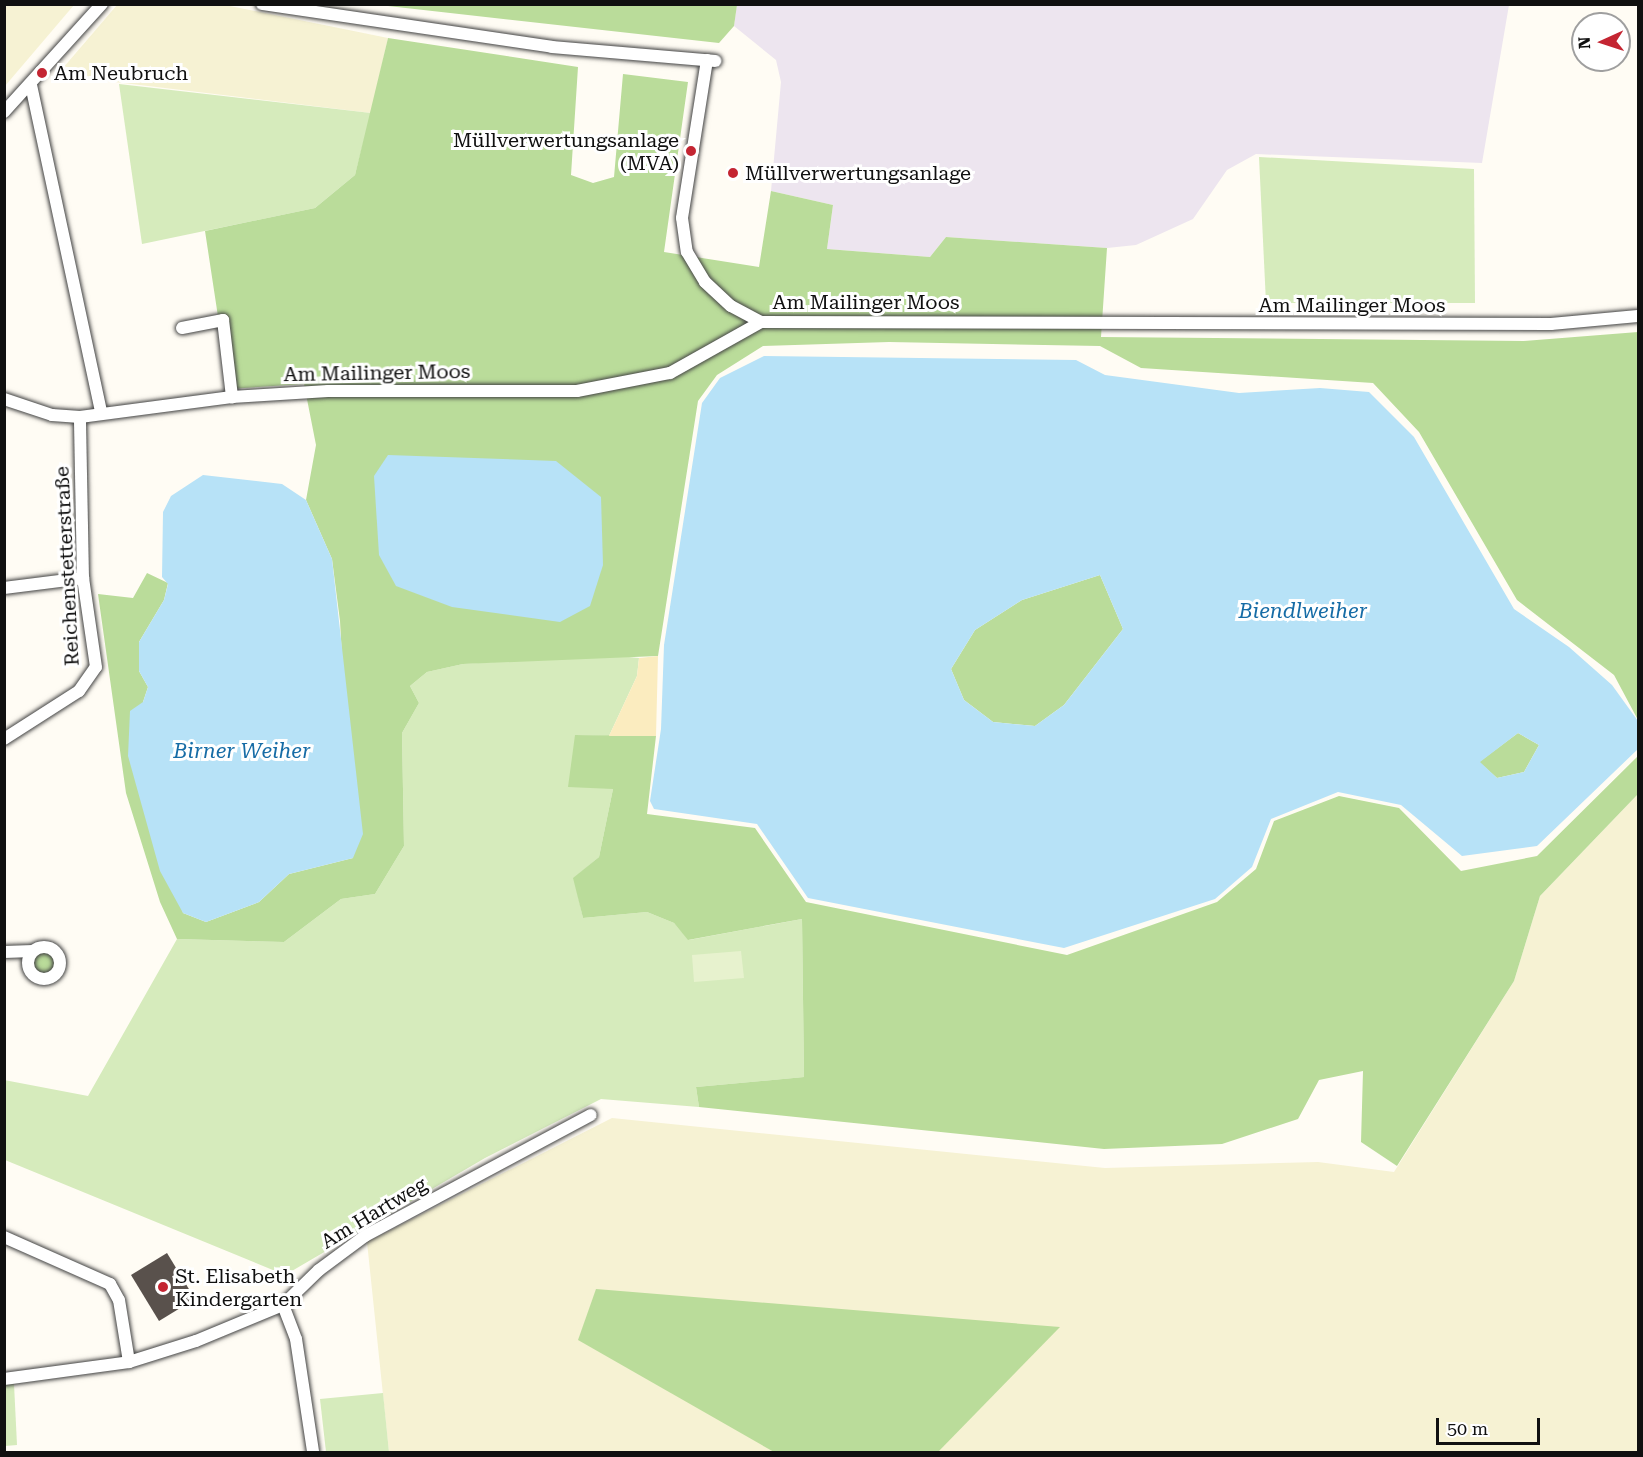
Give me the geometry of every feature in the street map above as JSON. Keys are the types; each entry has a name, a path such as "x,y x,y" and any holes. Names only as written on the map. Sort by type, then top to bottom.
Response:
{"street":[{"path":"4,112 102,4"},
{"path":"262,4 529,45 711,61 682,218 687,252 705,282 731,306 761,322"},
{"path":"30,85 101,412"},
{"name":"Am Mailinger Moos","path":"4,399 52,415 80,417 101,412 232,397 328,391 577,391 632,384 670,373 761,322 1531,324 1638,316"},
{"path":"182,328 223,320 232,397"},
{"name":"Reichenstetterstraße","path":"4,739 90,682 96,667 83,578 80,417"},
{"path":"5,589 83,578"},
{"path":"4,952 33,951"},
{"name":"Am Hartweg","path":"4,1379 129,1362 196,1341 283,1305 319,1270 366,1236 591,1115"},
{"path":"4,1237 110,1284 119,1300 129,1362"},
{"path":"283,1305 296,1339 313,1452"}],"shaded area":[{"path":"737,4 1509,5 1482,163 1256,154 1227,170 1193,219 1136,245 1107,248 946,237 930,257 827,249 833,205 771,191 781,82 776,60 734,26"},
{"path":"4,5 74,5 5,86"},
{"path":"117,5 225,5 388,38 371,113 57,75"},
{"path":"1638,794 1638,1452 389,1452 367,1242 612,1118 1105,1168 1318,1162 1394,1172 1514,981 1540,896"}],"green space":[{"path":"737,5 734,26 719,43 388,6"},
{"path":"388,38 578,67 571,175 593,183 614,177 623,74 688,82 664,252 759,267 771,191 833,205 827,249 930,257 946,237 1107,248 1101,337 1524,341 1638,332 1638,720 1614,675 1517,600 1419,432 1373,383 1141,368 1100,346 889,342 763,346 717,375 698,401 658,656 463,664 427,672 410,686 419,703 402,733 404,846 375,894 341,899 284,942 177,939 160,902 126,793 98,594 133,598 147,573 168,583 164,600 139,642 139,671 148,687 143,702 183,913 206,922 259,902 289,874 353,858 340,621 332,559 306,500 316,445 304,384 229,389 205,231 315,208 355,175"},
{"path":"119,84 371,113 355,175 315,208 142,244"},
{"path":"1259,157 1474,169 1475,303 1266,303"},
{"path":"1100,575 1123,629 1064,705 1035,726 993,722 964,700 951,669 975,630 1022,600"},
{"path":"609,655 639,658 637,676 609,736 575,735 613,789 599,857 574,878 583,918 647,912 674,923 689,940 802,919 804,1077 696,1087 699,1107 601,1099 485,1158 285,1275 5,1160 4,1080 88,1096 177,939 284,942 341,899 375,894 404,846 402,733 419,703 410,686 427,672 463,664"},
{"path":"1518,733 1539,745 1524,772 1497,778 1479,762"},
{"path":"575,735 656,736 647,814 755,828 806,902 1067,955 1217,902 1256,869 1274,821 1339,796 1399,808 1461,871 1537,856 1638,756 1638,794 1540,896 1514,981 1397,1166 1361,1142 1363,1071 1319,1080 1298,1119 1222,1144 1104,1149 699,1107 696,1087 804,1077 802,919 688,940 674,923 647,912 583,918 573,878 599,857 613,789 568,787"},
{"path":"44,949 54,953 58,963 54,973 44,977 34,973 30,963 34,953"},
{"path":"741,951 744,978 694,982 692,955"},
{"path":"596,1289 1060,1327 938,1452 774,1452 578,1340"},
{"path":"5,1384 14,1384 17,1445 5,1446"},
{"path":"383,1393 389,1452 326,1452 320,1399"}],"sand":[{"path":"658,656 656,736 609,736 637,676 639,658"}],"water":[{"name":"Biendlweiher","path":"764,356 1076,360 1105,375 1239,393 1320,388 1369,392 1414,437 1514,609 1569,647 1612,685 1638,721 1638,749 1537,846 1462,856 1401,805 1338,792 1271,819 1252,867 1215,899 1064,948 808,898 757,824 654,809 650,801 661,729 664,645 702,403 720,378","holes":["1100,575 1123,629 1064,705 1035,726 993,722 964,700 951,669 975,630 1022,600","1518,733 1539,745 1524,772 1497,778 1480,762"]},
{"path":"388,455 556,461 601,497 603,565 590,606 560,622 452,607 396,586 379,555 374,476"},
{"name":"Birner Weiher","path":"203,475 282,484 306,500 332,559 363,834 353,858 289,874 259,902 206,922 183,913 160,871 128,756 130,711 143,702 148,687 139,671 139,642 164,600 168,584 162,577 163,512 171,496"}],"building":[{"name":"St. Elisabeth Kindergarten","path":"167,1253 195,1299 159,1321 131,1275"}],"place":[{"name":"Am Neubruch","path":"42,73"},
{"name":"Müllverwertungsanlage (MVA)","path":"691,151"},
{"name":"Müllverwertungsanlage","path":"733,173"},
{"name":"St. Elisabeth Kindergarten","path":"163,1287"}]}
